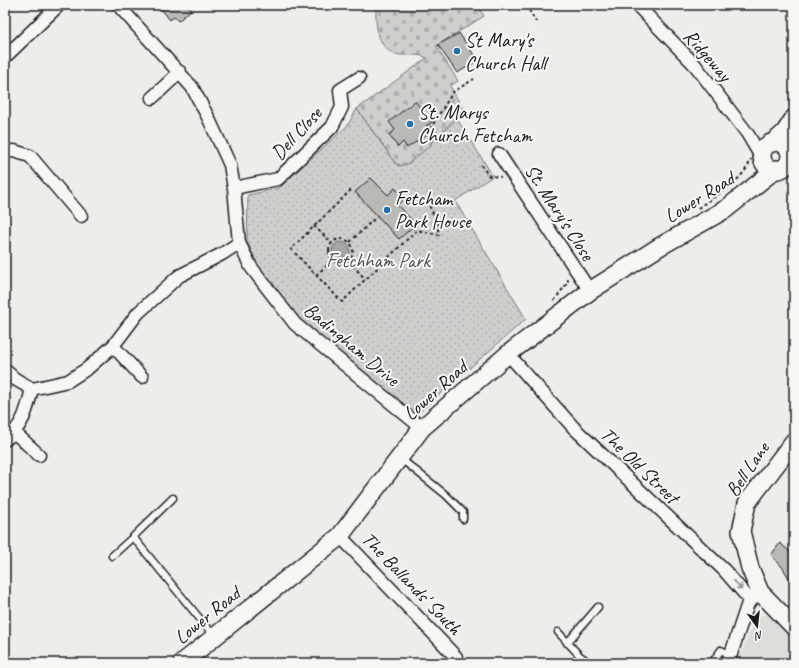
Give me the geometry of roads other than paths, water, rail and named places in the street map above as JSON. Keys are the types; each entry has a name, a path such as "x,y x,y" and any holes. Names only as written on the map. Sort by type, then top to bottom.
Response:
{"street":[{"path":"5,57 59,5"},
{"name":"Badingham Drive","path":"118,5 192,87 222,145 230,165 234,188 239,243 251,267 295,324 422,428"},
{"name":"Ridgeway","path":"637,5 695,65 747,133 776,163"},
{"path":"152,98 180,72"},
{"name":"Dell Close","path":"234,188 278,179 332,127 342,107 340,90 359,78"},
{"name":"Lower Road","path":"189,661 215,637 340,536 422,428 508,354 590,291 659,247 708,221 753,189 776,163 763,152 785,132 794,118"},
{"path":"794,126 776,163 794,178"},
{"name":"Ridgeway","path":"747,133 772,143"},
{"path":"5,152 14,151 30,156 81,216"},
{"name":"St. Mary's Close","path":"499,154 590,291"},
{"path":"5,370 15,379 32,389 68,381 88,368 113,346 138,313 179,276 222,254 239,243"},
{"path":"113,346 142,377"},
{"name":"The Old Street","path":"508,354 574,428 724,570 755,596"},
{"path":"32,389 26,416 10,437 39,455"},
{"name":"Bell Lane","path":"755,596 741,531 746,503 793,444"},
{"name":"The Ballands' South","path":"340,536 456,657"},
{"path":"730,659 744,615 755,596 794,627"}],"lane":[{"path":"399,458 446,495 463,512 463,519"},
{"path":"112,556 173,498"},
{"path":"133,537 215,637"},
{"path":"567,642 598,607"},
{"path":"558,632 580,656 590,663"},
{"path":"712,663 721,650 730,659"}],"water":[{"path":"341,242 347,245 350,251 347,257 341,260 335,257 332,251 335,245"}],"place":[{"name":"St Mary's Church Hall","path":"457,51"},
{"name":"St. Marys Church Fetcham","path":"410,124"},
{"name":"Fetcham Park House","path":"387,210"}],"park label":[{"name":"Fetchham Park","path":"378,260"}]}
